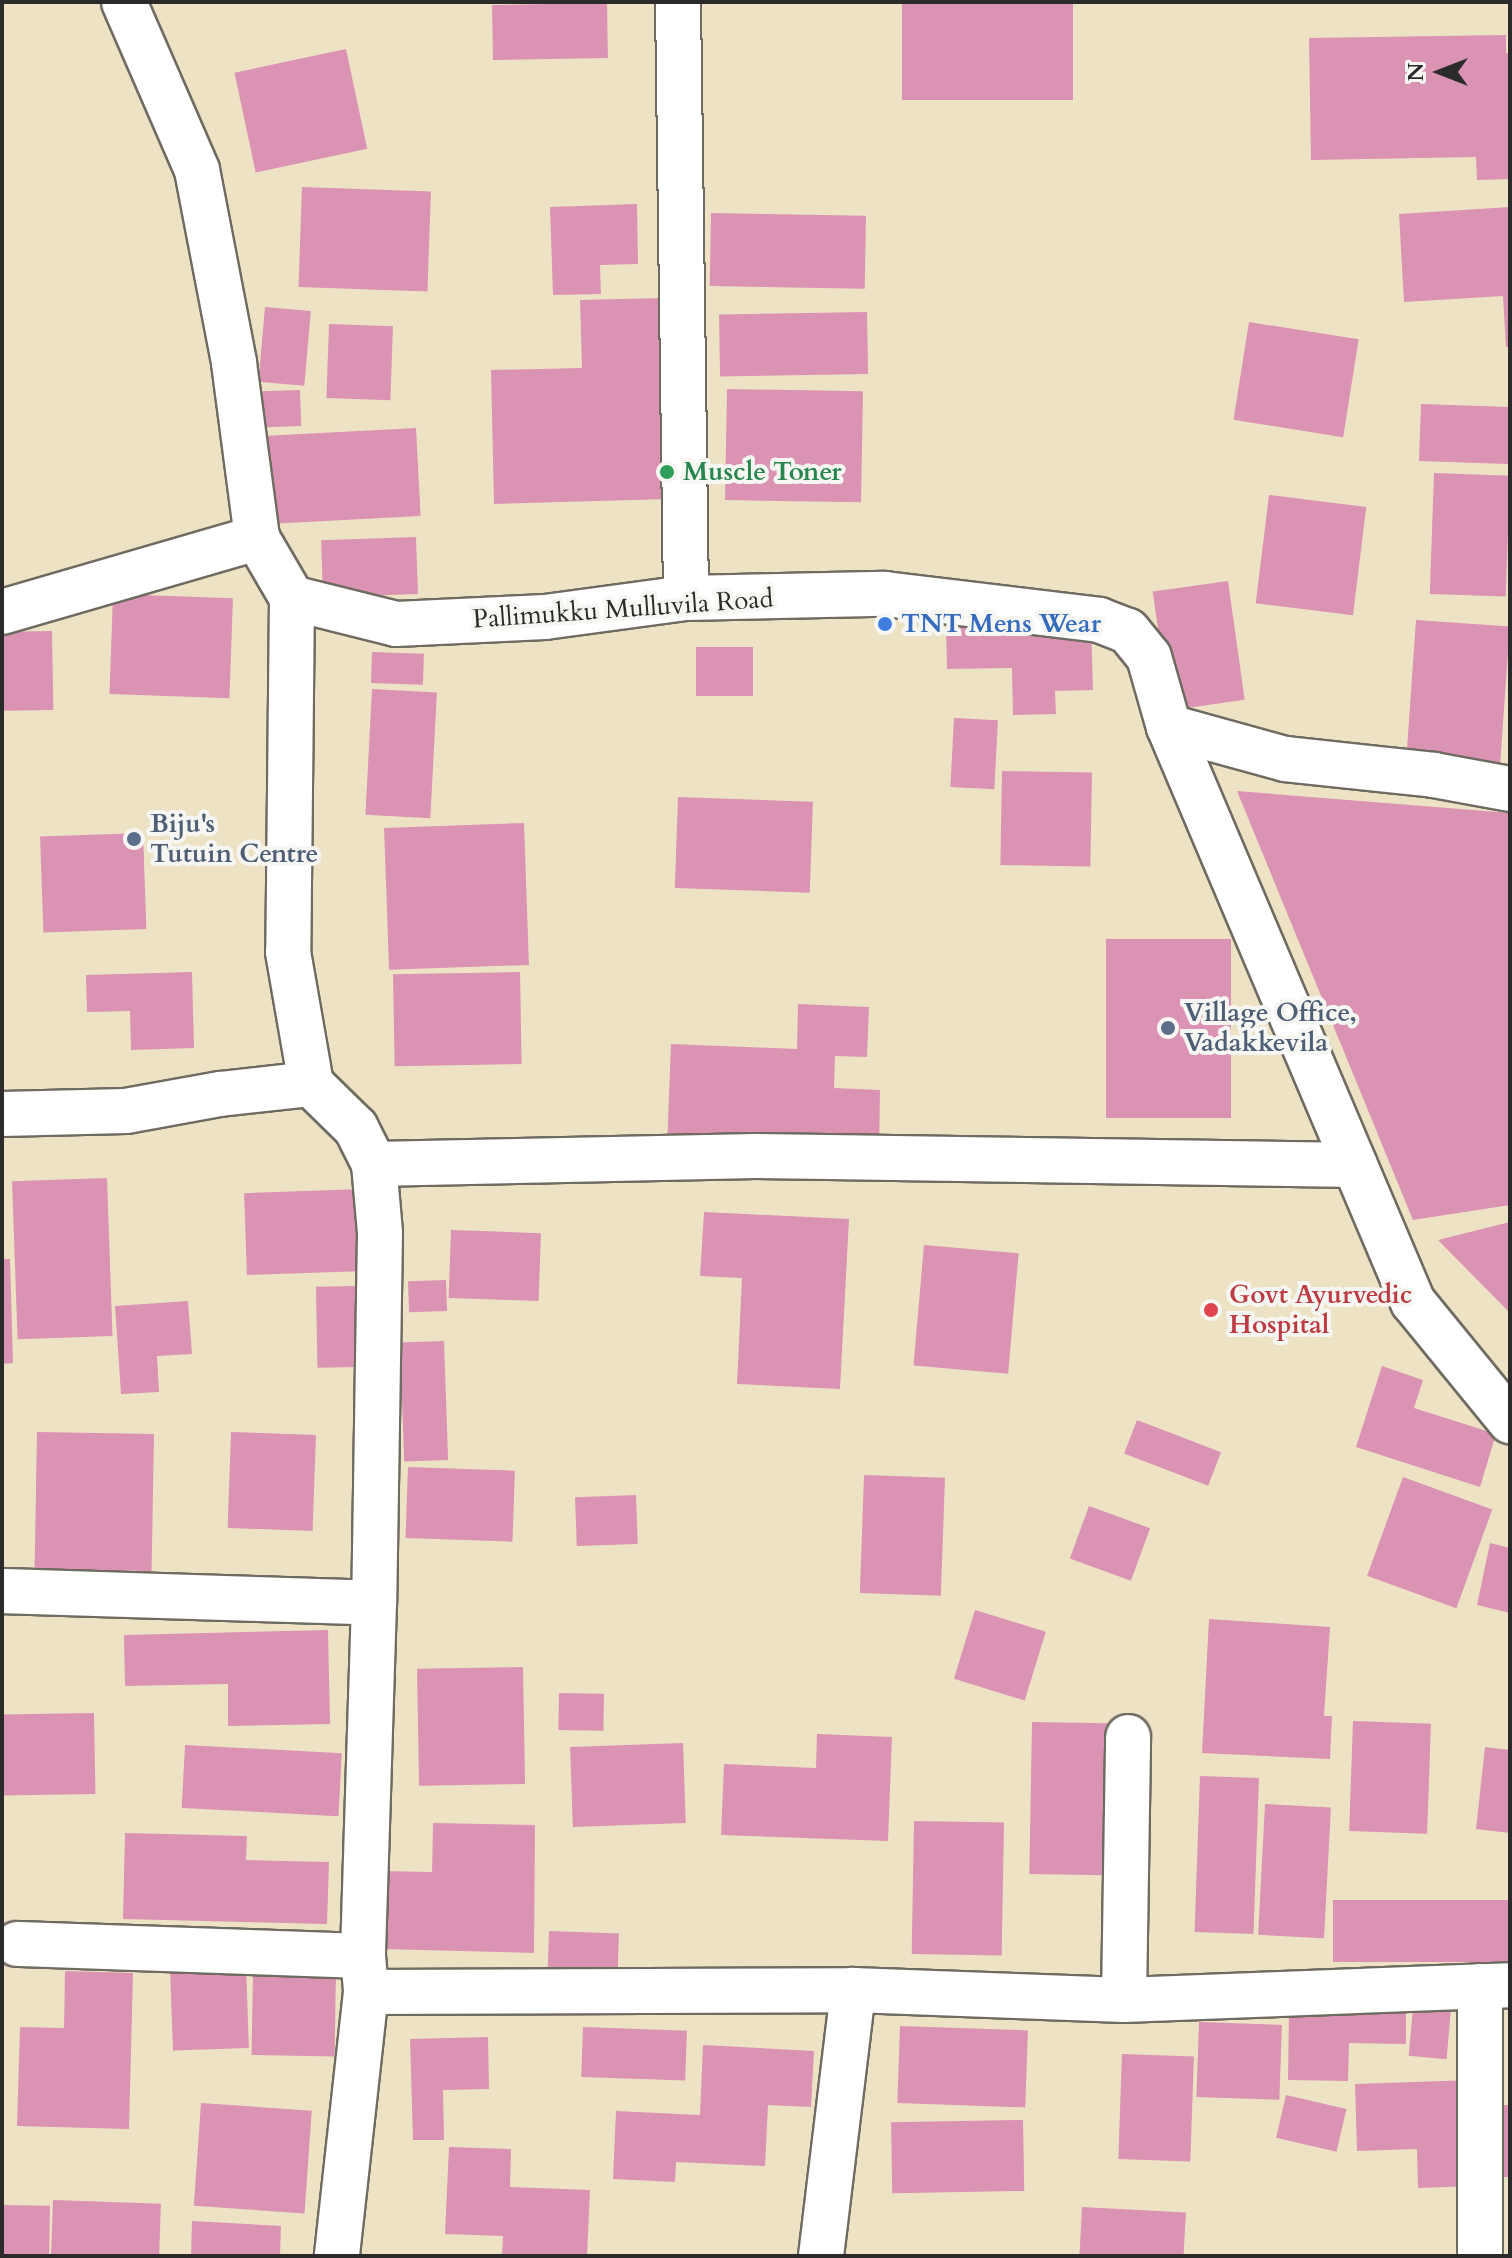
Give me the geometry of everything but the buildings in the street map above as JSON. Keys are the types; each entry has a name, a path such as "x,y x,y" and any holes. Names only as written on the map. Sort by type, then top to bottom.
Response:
{"street":[{"path":"124,2 197,170 234,363 257,538 292,598 288,952 311,1084 356,1128 374,1164 380,1233 364,1974 337,2256"},
{"path":"678,2 686,598"},
{"path":"2,612 257,538"},
{"name":"Pallimukku Mulluvila Road","path":"292,598 396,624 545,617 686,598 885,594 1099,620 1128,631 1149,657 1169,727 1413,1302 1510,1421"},
{"path":"1169,727 1285,759 1434,775 1510,789"},
{"path":"2,1114 126,1111 220,1094 311,1084"},
{"path":"374,1164 756,1156 1355,1165"},
{"path":"2,1591 374,1603"},
{"path":"1124,2000 1128,1737"},
{"path":"17,1944 364,1974 1124,2000 1495,1986 1480,2256"},
{"path":"821,2256 853,1990"}],"place":[{"name":"Muscle Toner","path":"667,472"},
{"name":"TNT Mens Wear","path":"885,624"},
{"name":"Biju's Tutuin Centre","path":"134,839"},
{"name":"Village Office, Vadakkevila","path":"1168,1028"},
{"name":"Govt Ayurvedic Hospital","path":"1211,1310"}]}
